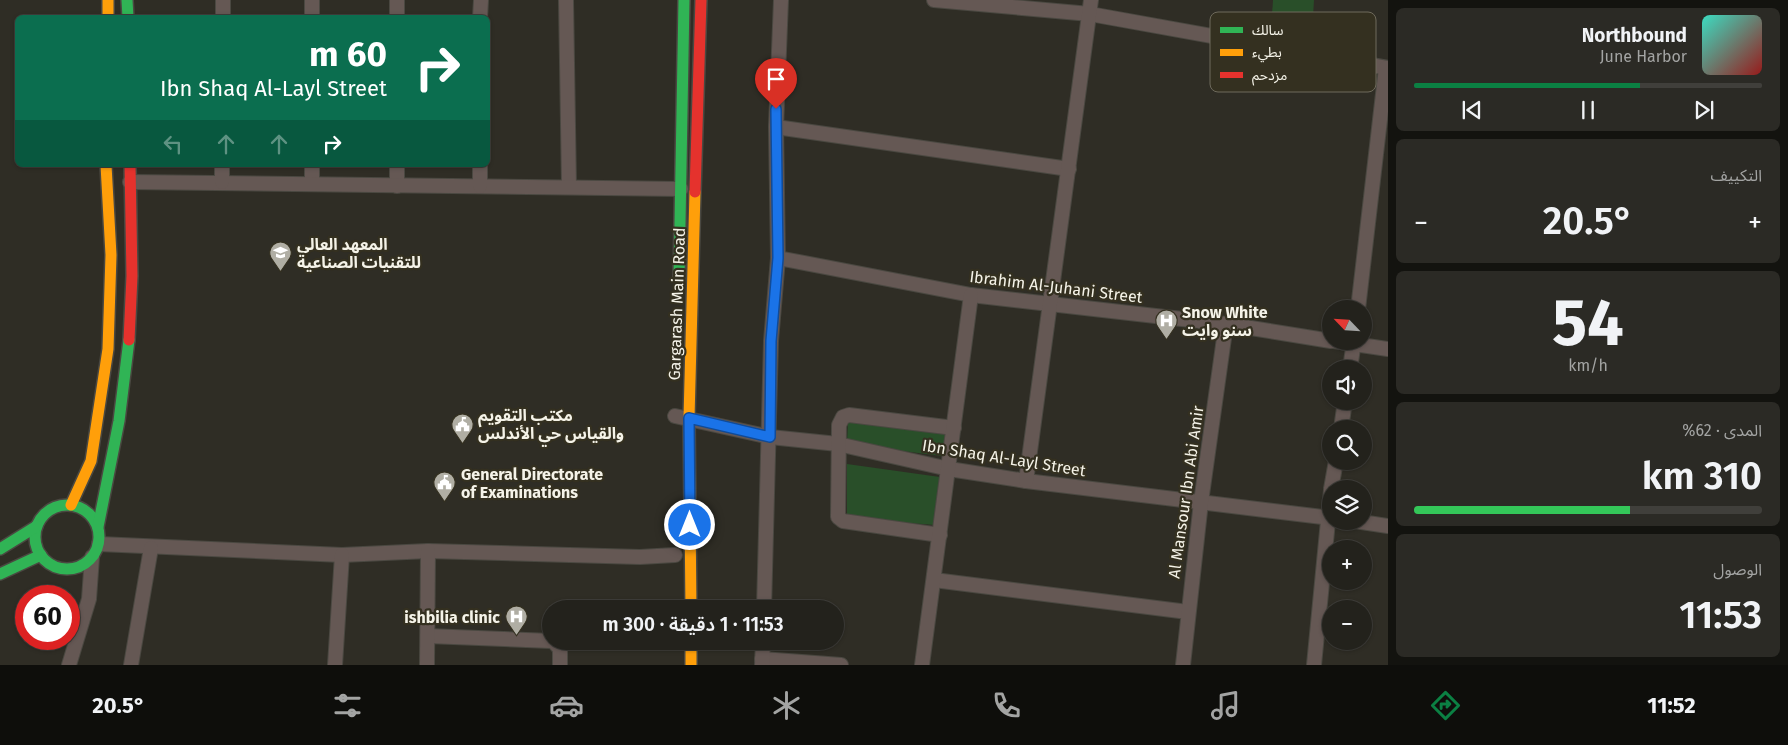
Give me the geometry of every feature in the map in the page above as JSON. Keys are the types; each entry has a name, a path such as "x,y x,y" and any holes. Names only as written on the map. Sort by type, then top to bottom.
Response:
{"street":[{"path":"108,0 108,15"},
{"path":"127,0 128,15"},
{"path":"223,0 223,15"},
{"path":"312,0 312,15"},
{"path":"397,0 397,15"},
{"path":"480,0 480,15"},
{"path":"566,0 569,187"},
{"name":"Gargarash Main Road","path":"678,287 684,0"},
{"name":"Gargarash Main Road","path":"691,600 689,418 701,0"},
{"path":"764,600 771,341 778,258 776,127 781,0"},
{"path":"934,0 1090,14 1210,36"},
{"path":"1026,481 1091,0"},
{"path":"1359,300 1387,68"},
{"path":"776,127 1069,169"},
{"path":"71,505 91,461 108,349 111,255 106,167"},
{"path":"37,526 36,546 41,555 54,566 62,569 79,567 92,557 99,544 98,527 111,468 128,346 132,282 130,167"},
{"path":"222,167 222,182"},
{"path":"312,167 312,183"},
{"path":"397,167 397,186"},
{"path":"480,167 480,186"},
{"path":"130,182 681,188"},
{"name":"Ibrahim Al-Juhani Street","path":"778,258 971,295 1226,324 1322,339"},
{"path":"922,665 971,295"},
{"name":"Al Mansour Ibn Abi Amir","path":"1182,665 1201,502 1226,324"},
{"name":"Ibrahim Al-Juhani Street","path":"1372,346 1388,349"},
{"path":"940,535 840,520 836,512 839,425 843,417 849,415 954,428"},
{"name":"Ibn Shaq Al-Layl Street","path":"675,416 770,437 838,444 949,469 1026,481 1322,516"},
{"path":"0,549 37,526 47,512 62,505 71,505 85,510 95,520 98,527"},
{"path":"1372,524 1388,526"},
{"path":"1314,665 1328,530"},
{"path":"99,544 151,548 342,555 428,551 640,557 675,555"},
{"path":"131,665 151,548"},
{"path":"427,665 428,551"},
{"path":"0,574 41,555"},
{"path":"335,665 342,555"},
{"path":"69,665 90,599 92,557"},
{"path":"934,580 1188,612"},
{"path":"428,636 542,641"},
{"path":"560,650 560,665"},
{"path":"691,650 691,665"},
{"path":"762,662 841,665"}],"green space":[{"path":"1273,0 1314,0 1313,12 1272,12"},
{"path":"848,422 946,433 942,456 847,444"},
{"path":"847,464 947,478 935,525 847,518"}],"traffic: fast":[{"path":"127,0 128,15"},
{"path":"679,279 684,0"},
{"path":"98,527 119,421 129,340"},
{"path":"67,505 79,507 90,514 97,525 99,537 97,549 90,560 79,567 67,569 55,567 44,560 37,549 35,537 37,525 44,514 55,507 67,505"},
{"path":"0,549 37,526"},
{"path":"0,574 41,555"}],"traffic: slow":[{"path":"108,0 108,15"},
{"path":"71,505 91,461 108,349 111,255 106,167"},
{"path":"691,600 689,418 695,192"},
{"path":"691,650 691,665"}],"traffic: jam":[{"path":"695,192 701,0"},
{"path":"129,340 132,276 130,167"}],"place":[{"name":"المعهد العالي للتقنيات الصناعية","path":"281,272"},
{"name":"Snow White سنو وايت","path":"1166,340"},
{"name":"مكتب التقويم والقياس حي الأندلس","path":"462,443"},
{"name":"General Directorate of Examinations","path":"445,502"},
{"name":"ishbilia clinic","path":"516,636"}],"route":[{"path":"690,525 689,418 770,437 771,341 778,258 776,109"}]}
